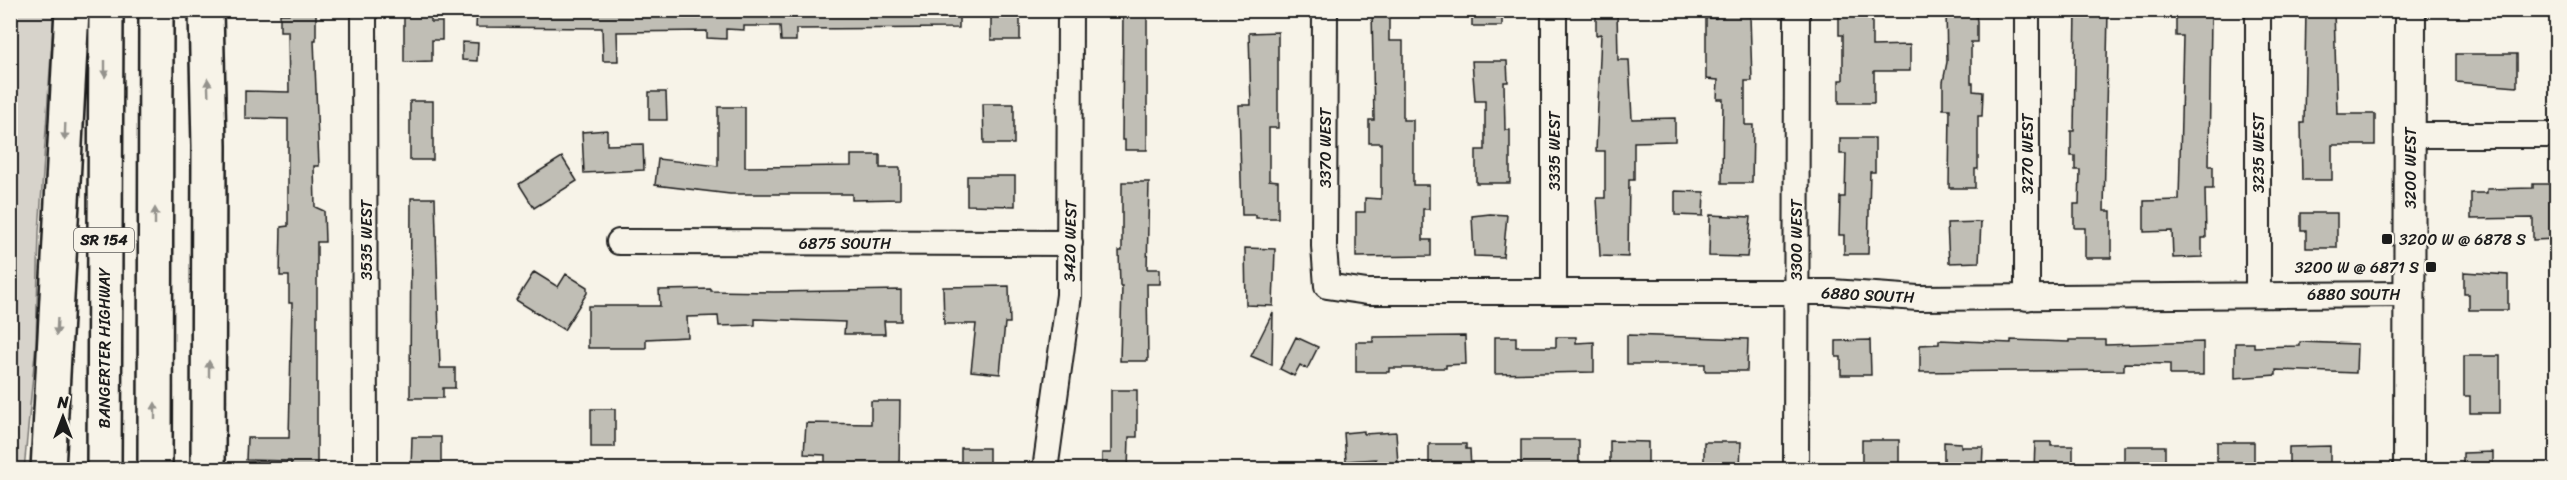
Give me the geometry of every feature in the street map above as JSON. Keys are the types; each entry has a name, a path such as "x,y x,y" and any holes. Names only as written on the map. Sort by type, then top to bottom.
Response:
{"highway":[{"path":"48,470 72,10"},
{"name":"BANGERTER HIGHWAY","path":"104,470 106,10"},
{"name":"SR 154","path":"154,470 156,10"},
{"path":"206,10 209,146 208,470"}],"street":[{"name":"3535 WEST","path":"364,10 365,470"},
{"name":"3420 WEST","path":"1045,470 1069,295 1070,10"},
{"name":"3370 WEST","path":"1325,10 1324,246 1327,286"},
{"name":"3335 WEST","path":"1554,10 1554,291"},
{"name":"3300 WEST","path":"1796,470 1797,10"},
{"name":"3270 WEST","path":"2027,10 2027,298"},
{"name":"3235 WEST","path":"2258,10 2258,296"},
{"name":"3200 WEST","path":"2409,470 2410,10"},
{"path":"2410,135 2556,135"},
{"name":"6875 SOUTH","path":"619,242 1070,243"},
{"name":"6880 SOUTH","path":"1327,286 1367,292 1796,292 1918,298 2409,294"}],"shaded area":[{"path":"10,11 54,11 39,232 36,343 24,470 10,469"}],"building":[{"path":"289,10 316,10 316,40 314,40 319,166 314,166 315,207 324,211 325,242 317,242 317,470 291,470 291,461 246,460 247,438 289,438 292,303 289,303 289,276 280,276 281,227 288,226 288,119 245,118 245,91 289,92 288,31 280,31 280,14 289,14"},
{"path":"404,10 431,10 431,22 442,22 442,40 432,40 432,61 404,62"},
{"path":"477,10 959,10 959,28 796,29 796,41 781,41 780,26 744,26 744,30 726,29 726,39 707,38 707,31 617,32 618,61 603,61 602,28 476,27"},
{"path":"991,10 1020,10 1020,40 991,40"},
{"path":"1123,10 1147,10 1147,150 1125,150 1125,140 1122,140"},
{"path":"1372,10 1389,10 1389,41 1403,41 1403,120 1413,120 1413,185 1429,185 1429,209 1423,209 1423,240 1431,240 1431,256 1356,257 1356,212 1365,212 1365,198 1381,199 1381,143 1369,143 1369,120 1374,120"},
{"path":"1472,10 1502,10 1502,26 1472,26"},
{"path":"1596,10 1617,10 1618,60 1629,60 1632,119 1675,118 1675,141 1634,142 1634,180 1629,180 1628,257 1600,256 1597,198 1605,198 1605,151 1596,151 1601,34 1596,35"},
{"path":"1716,10 1746,10 1746,16 1750,16 1752,81 1745,81 1745,125 1753,125 1752,183 1722,183 1723,99 1717,99 1718,80 1706,79 1706,18 1716,18"},
{"path":"1839,10 1872,10 1872,46 1910,45 1910,71 1874,71 1874,103 1839,103 1839,80 1843,80 1843,35 1839,35"},
{"path":"1946,10 1975,10 1977,21 1977,42 1971,42 1971,83 1973,83 1973,91 1983,92 1982,116 1978,116 1978,169 1975,169 1975,188 1949,188 1950,109 1943,109 1943,82 1947,62"},
{"path":"2076,10 2108,10 2104,211 2111,211 2111,258 2085,258 2085,228 2074,228 2074,204 2079,204 2080,170 2075,170 2075,156 2071,156 2071,131 2074,131"},
{"path":"2179,10 2208,10 2208,16 2211,16 2209,166 2213,166 2213,189 2205,189 2206,238 2202,238 2202,257 2173,258 2172,231 2144,232 2144,201 2179,200 2183,36 2176,36 2176,16 2179,16"},
{"path":"2306,10 2334,10 2337,114 2375,114 2375,145 2332,145 2332,180 2302,180 2301,123 2304,123"},
{"path":"1278,32 1278,128 1269,128 1269,180 1278,181 1278,218 1256,218 1256,215 1242,215 1239,105 1251,105 1249,33"},
{"path":"462,42 478,43 477,61 462,60"},
{"path":"2456,54 2517,54 2517,87 2456,82"},
{"path":"1472,61 1507,61 1508,82 1504,82 1505,130 1510,130 1510,183 1476,183 1476,150 1485,150 1485,101 1475,101"},
{"path":"649,92 666,92 667,120 649,120"},
{"path":"410,101 433,101 433,160 410,160"},
{"path":"983,104 1014,104 1014,144 984,144"},
{"path":"718,107 745,107 745,167 851,166 851,155 880,155 880,168 900,168 900,199 852,200 852,194 730,194 655,185 658,159 718,166"},
{"path":"607,130 607,145 643,144 644,170 584,173 582,132"},
{"path":"1840,138 1875,138 1875,172 1870,172 1868,254 1844,254 1844,235 1839,235 1840,197 1845,197 1846,154 1840,154"},
{"path":"562,157 577,181 534,208 519,184"},
{"path":"967,176 1015,176 1015,206 967,205"},
{"path":"1122,182 1149,182 1147,269 1160,269 1160,284 1147,284 1148,361 1120,361 1122,286 1120,286 1119,251 1122,251"},
{"path":"2533,184 2556,184 2556,239 2533,240 2533,218 2471,219 2471,193 2487,193 2487,189 2533,188"},
{"path":"1675,191 1704,192 1703,216 1675,215"},
{"path":"411,198 435,198 440,368 455,368 455,388 443,388 443,398 410,398"},
{"path":"2301,213 2337,213 2337,248 2306,248 2306,230 2301,230"},
{"path":"1507,215 1503,257 1474,256 1472,216"},
{"path":"1710,215 1751,217 1747,257 1709,256"},
{"path":"1981,222 1979,262 1949,263 1947,223"},
{"path":"1245,248 1275,249 1273,306 1246,305"},
{"path":"534,272 558,287 566,274 587,287 587,293 564,330 516,300"},
{"path":"2464,272 2508,275 2508,310 2469,310 2469,294 2464,294"},
{"path":"1009,286 1010,323 1005,323 1000,374 971,371 976,324 944,324 943,287"},
{"path":"711,289 711,291 774,292 901,290 901,321 884,321 885,334 844,334 845,322 755,319 755,325 719,326 718,316 687,317 688,337 646,339 646,348 588,348 588,306 660,306 659,290"},
{"path":"1273,312 1272,365 1251,356"},
{"path":"1627,335 1748,339 1747,371 1705,371 1705,364 1627,364"},
{"path":"1465,336 1466,364 1446,365 1446,368 1389,368 1389,372 1356,372 1356,342 1373,342 1373,337"},
{"path":"1296,337 1318,347 1307,369 1300,365 1294,376 1280,369"},
{"path":"1495,337 1516,337 1516,347 1556,347 1556,337 1576,337 1576,343 1594,342 1594,372 1495,374"},
{"path":"1870,340 1871,375 1841,375 1841,357 1836,357 1836,341"},
{"path":"1939,340 2011,343 2011,340 2069,342 2069,340 2105,340 2105,345 2203,342 2203,375 2170,375 2170,364 2124,363 2124,370 1920,372 1920,345 1939,344"},
{"path":"2300,342 2357,344 2356,373 2276,370 2276,375 2235,378 2235,343 2254,343 2254,347 2300,346"},
{"path":"2464,356 2500,356 2500,413 2470,413 2470,396 2464,396"},
{"path":"1111,390 1137,390 1137,437 1129,437 1128,470 1102,470 1102,453 1111,453"},
{"path":"871,401 900,401 899,470 825,470 825,455 804,454 806,423 871,424"},
{"path":"591,409 615,409 615,447 591,447"},
{"path":"1364,431 1364,434 1396,432 1398,465 1377,466 1376,459 1346,461 1344,433"},
{"path":"412,437 441,437 441,470 411,470"},
{"path":"1521,440 1579,440 1579,470 1521,468"},
{"path":"1862,440 1899,440 1899,470 1862,468"},
{"path":"1610,441 1648,442 1648,470 1610,470"},
{"path":"1704,442 1741,442 1740,470 1704,470"},
{"path":"1944,442 1961,443 1961,447 1983,447 1982,470 1944,470"},
{"path":"2035,442 2051,442 2051,446 2073,446 2073,470 2034,470"},
{"path":"2217,442 2254,442 2254,470 2217,470"},
{"path":"1429,444 1466,444 1466,449 1470,449 1471,470 1429,470"},
{"path":"2124,446 2165,446 2165,470 2124,470"},
{"path":"2330,446 2330,470 2289,470 2289,447"},
{"path":"961,448 989,448 989,470 961,470"},
{"path":"2493,452 2493,470 2463,470 2463,453"}],"place":[{"name":"3200 W @ 6878 S","path":"2387,239"},
{"name":"3200 W @ 6871 S","path":"2431,267"}]}
